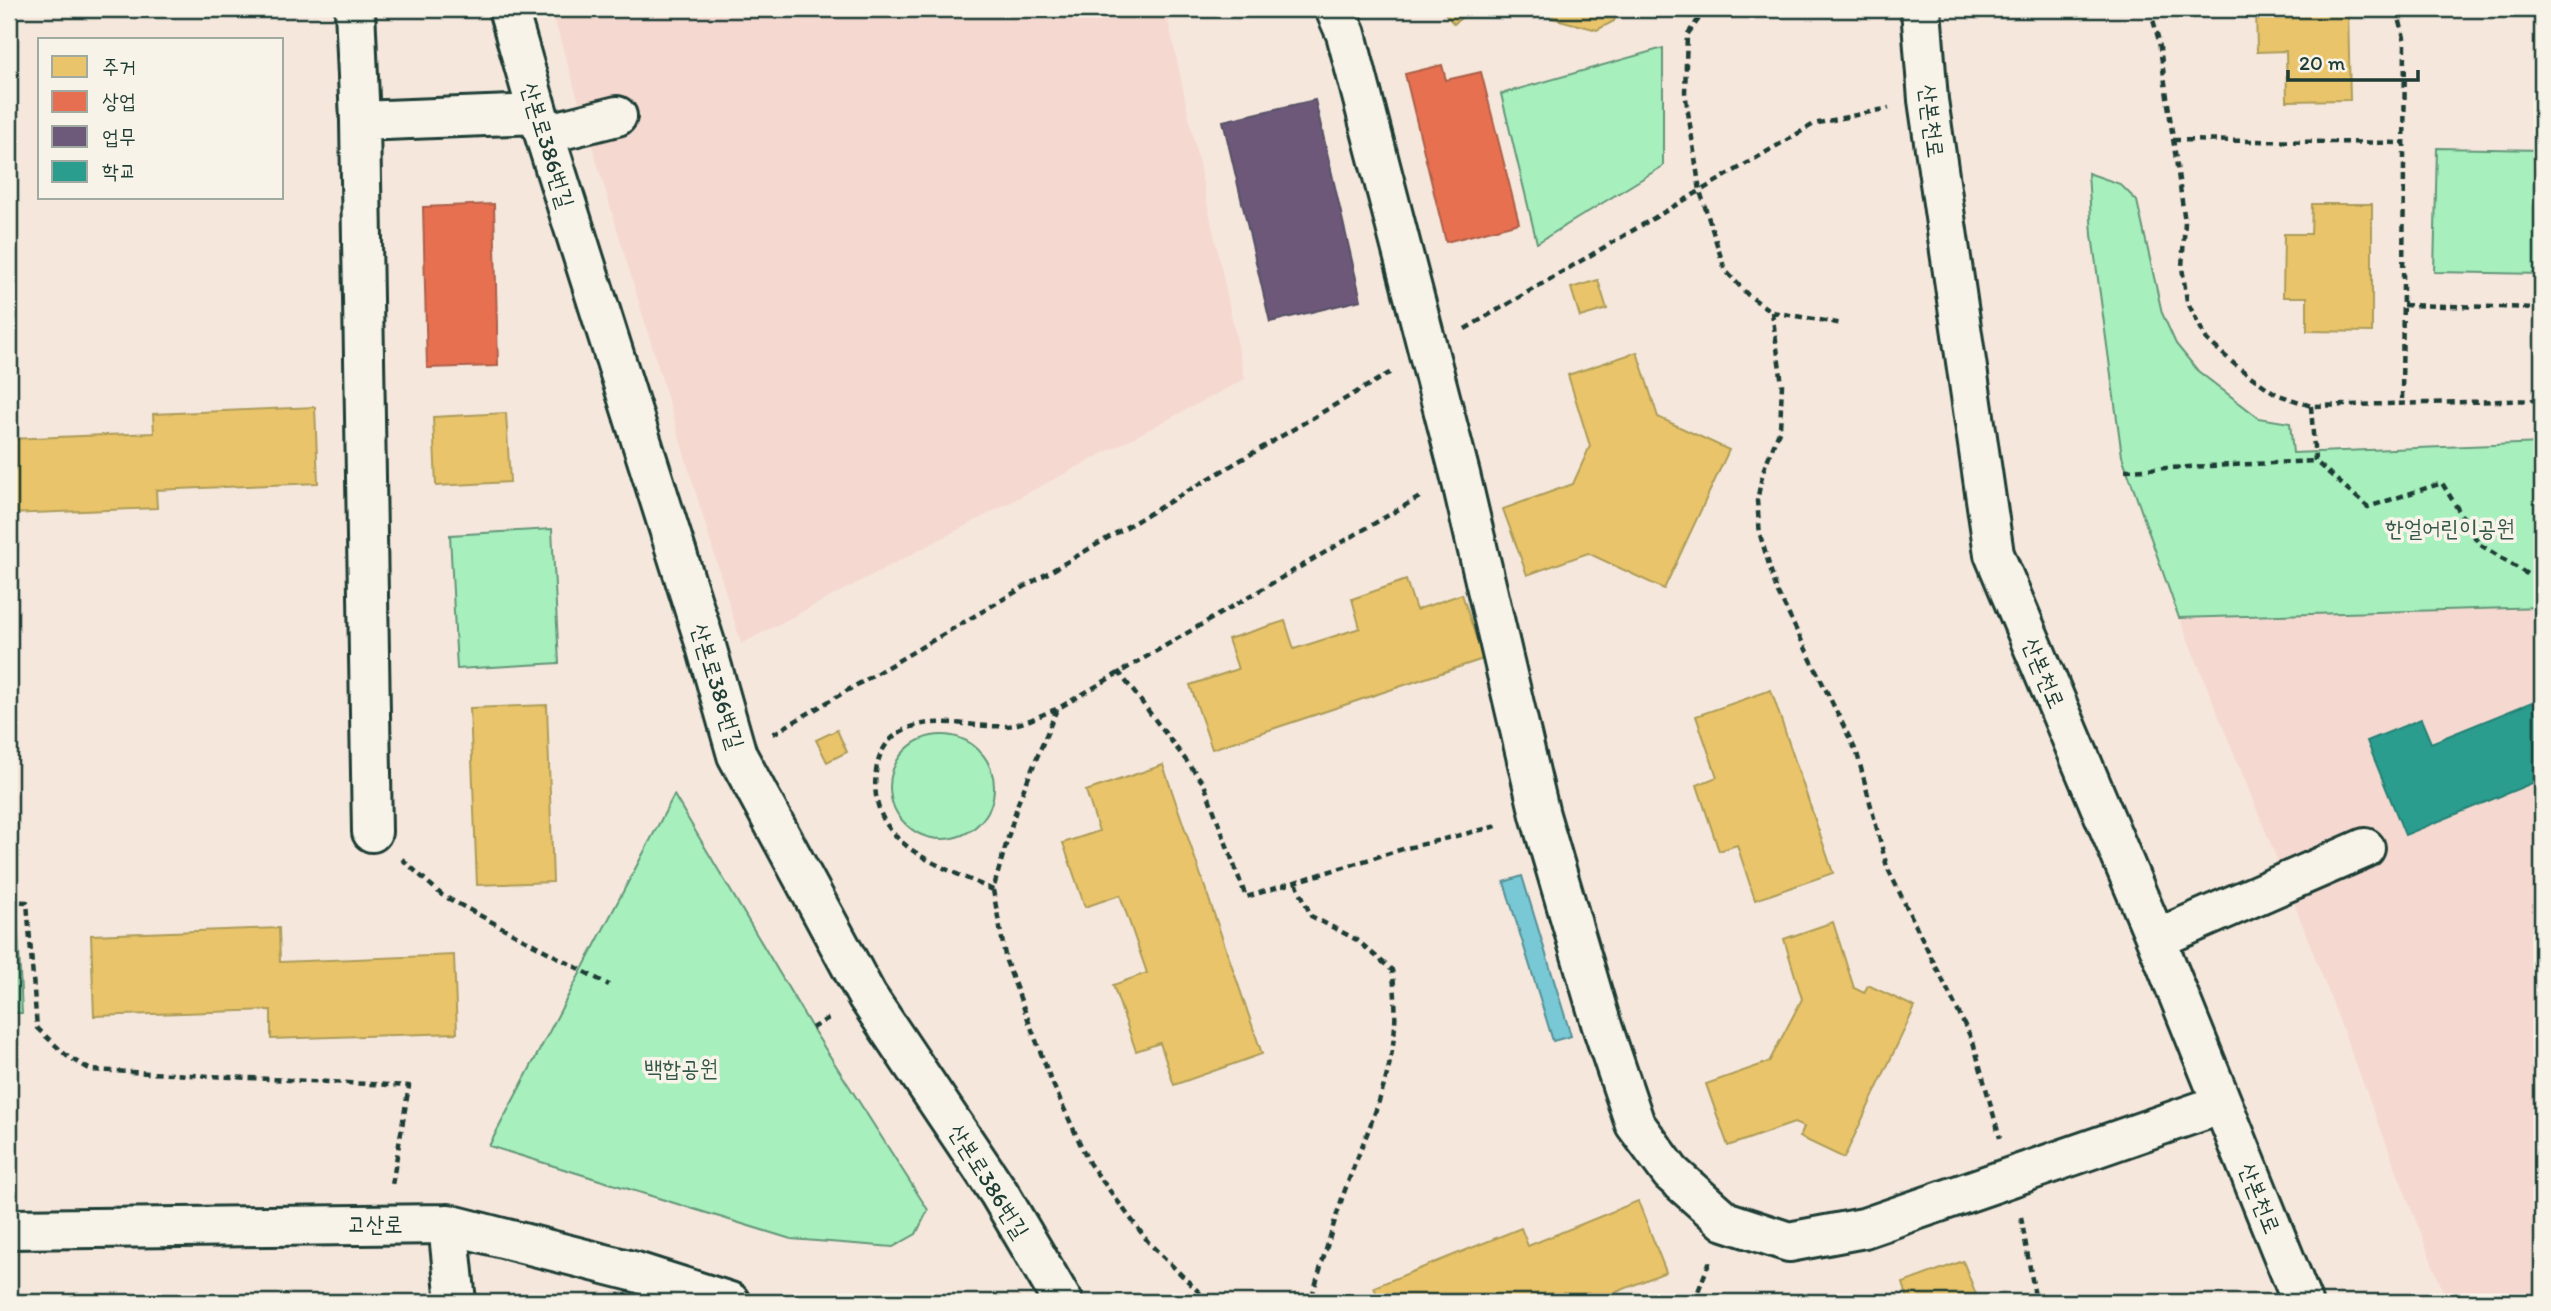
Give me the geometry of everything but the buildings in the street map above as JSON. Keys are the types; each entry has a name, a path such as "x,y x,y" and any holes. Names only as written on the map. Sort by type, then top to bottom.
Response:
{"street":[{"path":"355,9 360,121 372,832"},
{"name":"산본로386번길","path":"508,9 541,124 706,646 737,755 867,996 999,1193 1063,1302"},
{"path":"1335,9 1346,34 1460,474 1540,815 1601,1023 1635,1124 1671,1173 1725,1221 1789,1242 1864,1228 2222,1104"},
{"name":"산본천로","path":"1922,9 1927,100 1994,554 2155,939 2302,1302"},
{"path":"360,121 541,124 617,116"},
{"path":"2155,939 2365,848"},
{"path":"448,1224 456,1302"},
{"name":"고산로","path":"9,1229 448,1224 636,1272 730,1302"}],"path":[{"path":"1706,9 1686,34 1685,92 1700,191 1725,270 1748,295 1772,312 1843,324"},
{"path":"2150,9 2159,41 2185,222 2182,267 2187,301 2207,340 2276,394 2311,406 2542,400"},
{"path":"2397,9 2405,42 2402,403"},
{"path":"737,755 1814,124 1927,100"},
{"path":"2173,140 2404,144"},
{"path":"2403,305 2542,308"},
{"path":"1772,312 1782,384 1780,429 1761,481 1757,501 1760,535 1777,591 1857,753 1887,867 1973,1042 2029,1249 2036,1302"},
{"path":"2311,406 2315,461"},
{"path":"2125,470 2315,461 2368,507 2442,483 2479,544 2527,574 2542,571"},
{"path":"993,890 928,862 888,830 873,793 876,767 885,744 904,730 928,723 1008,727 1056,709 1460,474"},
{"path":"1118,671 1204,784 1246,897 1403,849 1540,815"},
{"path":"1056,709 1018,803 993,890 1006,961 1051,1080 1090,1163 1149,1243 1209,1302"},
{"path":"372,832 442,895 610,985"},
{"path":"1297,882 1311,916 1357,940 1392,970 1397,1001 1387,1083 1345,1191 1310,1302"},
{"path":"9,901 27,902 37,1028 67,1056 91,1070 409,1086 385,1224"}],"shaded area":[{"path":"551,9 1166,9 1245,379 741,644"},
{"path":"2542,607 2542,1302 2447,1302 2286,882 2179,618"}],"green space":[{"path":"1663,48 1663,166 1537,243 1501,94"},
{"path":"2437,148 2542,150 2542,274 2434,272"},
{"name":"한얼어린이공원","path":"2088,173 2120,184 2137,201 2162,313 2176,344 2198,371 2259,418 2290,423 2293,453 2542,443 2542,607 2179,618 2122,456 2092,235"},
{"path":"552,529 559,663 457,669 450,535"},
{"path":"942,735 962,739 979,750 990,767 994,787 990,807 979,824 962,835 942,839 922,835 905,824 894,807 890,787 894,767 905,750 922,739"},
{"name":"백합공원","path":"674,795 812,1028 928,1210 916,1234 893,1247 791,1239 489,1146"},
{"path":"17,911 22,1013 9,1013 9,912"}],"water":[{"path":"1522,876 1571,1036 1553,1041 1504,882"}]}
